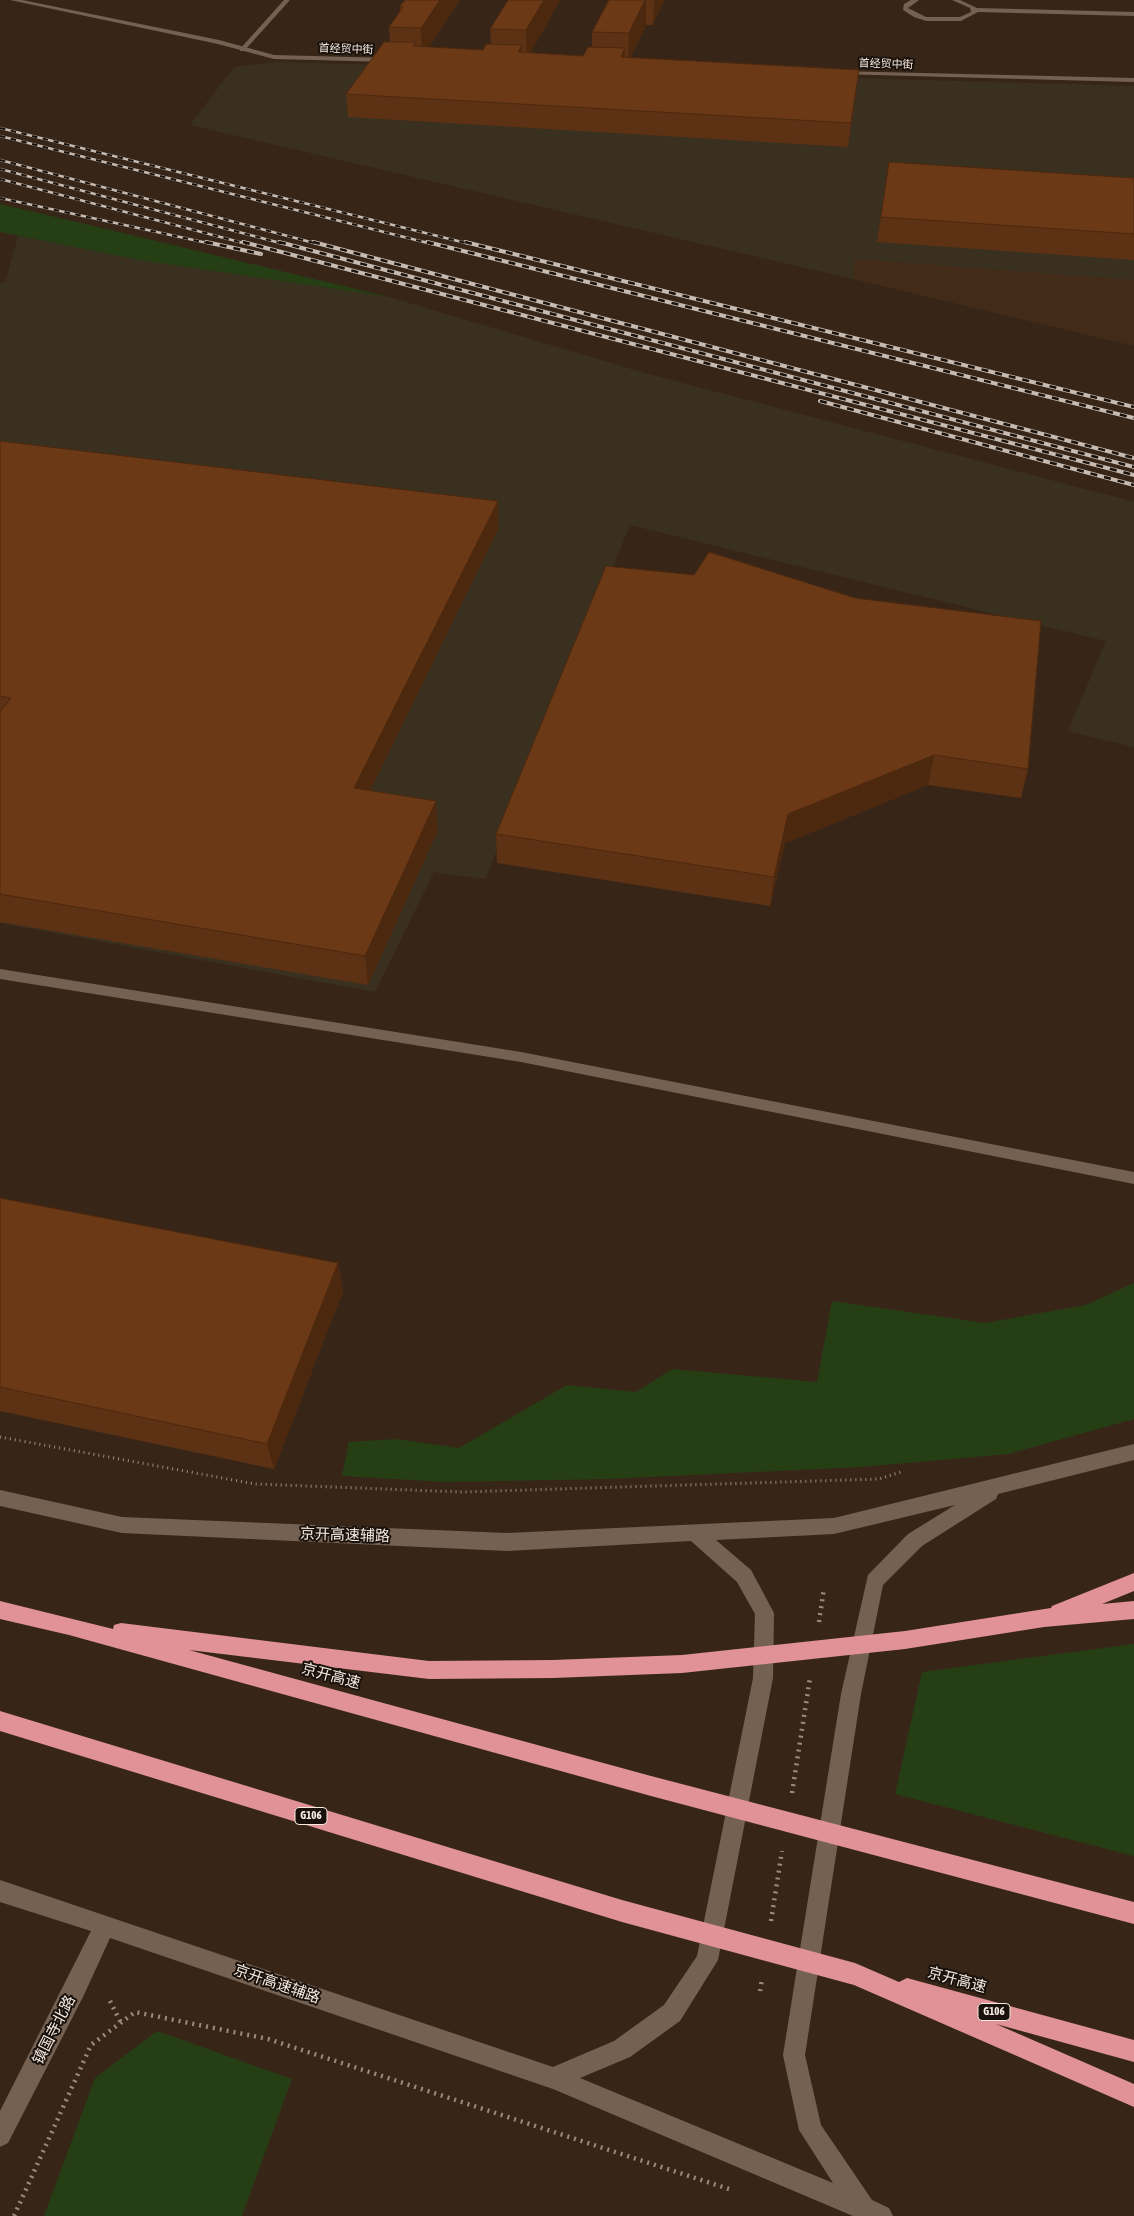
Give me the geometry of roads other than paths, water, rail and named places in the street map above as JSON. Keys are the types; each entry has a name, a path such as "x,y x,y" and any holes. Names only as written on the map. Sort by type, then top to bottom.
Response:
{"highway":[{"path":"1044,1618 1134,1582"},
{"name":"京开高速","path":"0,1610 69,1626 650,1786 1134,1913"},
{"path":"69,1626 429,1670 553,1669 682,1664 905,1640 1044,1618 1134,1610"},
{"name":"G106","path":"0,1721 622,1911 855,1974"},
{"path":"855,1974 1134,2096"},
{"name":"京开高速","path":"855,1974 1134,2051"}],"street":[{"name":"首经贸中街","path":"13,0 219,42 242,50 274,57 394,60"},
{"path":"242,50 287,0"},
{"path":"916,0 906,5 905,9 916,16 926,19 961,19 970,16 975,10"},
{"path":"954,0 967,3 975,10 1134,14"},
{"name":"首经贸中街","path":"834,72 1134,80"},
{"path":"0,974 521,1057 1134,1178"},
{"name":"京开高速辅路","path":"0,1498 122,1525 507,1542 834,1526 1134,1452"},
{"path":"872,2212 811,2130 794,2056 851,1694 875,1581 915,1540 1002,1485"},
{"path":"553,2078 622,2049 672,2014 706,1960 763,1678 765,1613 744,1576 693,1532"},
{"name":"京开高速辅路","path":"1,1894 105,1925 553,2078 872,2212"},
{"name":"镇国寺北路","path":"0,2135 75,1989 105,1925"}],"railway":[{"path":"0,128 470,244"},
{"path":"0,136 432,244"},
{"path":"0,160 318,244"},
{"path":"0,169 284,244"},
{"path":"0,179 247,244"},
{"path":"0,198 212,244"},
{"path":"206,242 261,254"},
{"path":"243,242 1134,475"},
{"path":"279,242 1134,467"},
{"path":"313,242 1134,458"},
{"path":"427,242 1134,418"},
{"path":"465,242 1134,407"},
{"path":"820,401 1134,485"}]}
